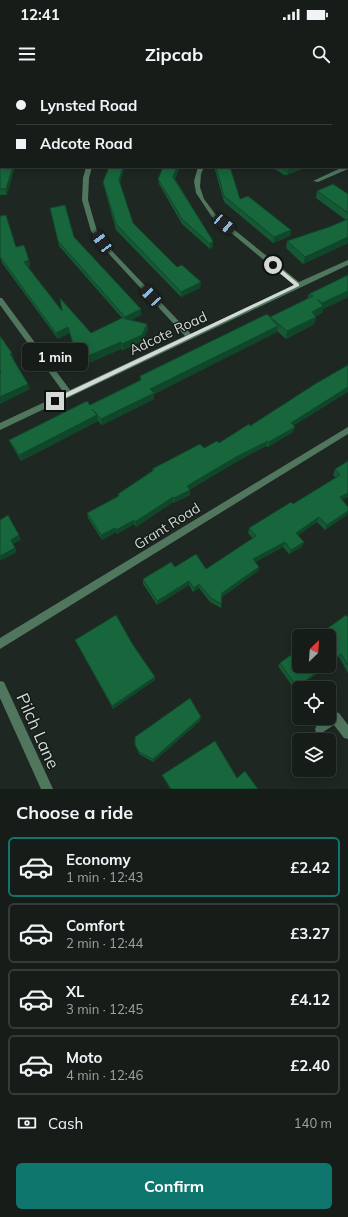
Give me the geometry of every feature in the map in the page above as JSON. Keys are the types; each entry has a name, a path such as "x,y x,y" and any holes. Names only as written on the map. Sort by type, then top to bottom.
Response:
{"street":[{"path":"89,168 86,178 85,200 94,231 110,253 190,336"},
{"path":"201,168 197,176 198,191 203,202 214,216 298,285"},
{"path":"316,181 346,168"},
{"name":"Adcote Road","path":"0,427 348,262"},
{"path":"0,300 68,394"},
{"name":"Grant Road","path":"0,644 348,430"},
{"name":"Pilch Lane","path":"0,686 47,789"},
{"path":"320,729 335,717 348,734"}],"building":[{"path":"0,168 13,168 6,189 0,189"},
{"path":"109,168 123,168 119,180 133,223 177,267 182,265 201,282 181,292 116,224 103,182"},
{"path":"163,168 177,168 173,177 213,241 210,244 182,219 158,179"},
{"path":"216,168 230,168 240,199 248,196 291,230 274,237 224,196"},
{"path":"282,168 292,168 288,170 284,170"},
{"path":"333,184 348,194 348,213 317,191"},
{"path":"65,205 74,237 141,309 125,317 58,241 50,208"},
{"path":"6,215 16,247 24,245 29,260 24,262 62,311 60,298 91,333 122,318 147,324 142,335 83,358 74,347 68,327 56,333 0,257 0,216"},
{"path":"348,219 348,237 305,257 287,241 329,227"},
{"path":"348,275 348,291 322,303 317,299 323,306 312,312 316,317 287,331 270,317 313,296 309,294"},
{"path":"267,314 278,326 150,389 154,393 101,419 92,409 97,415 19,455 9,440 87,401 90,405 141,380 140,376"},
{"path":"0,336 12,353 10,354 28,384 0,397 1,372"},
{"path":"348,365 348,387 291,423 295,427 269,442 268,441 236,457 187,486 190,490 174,498 173,497 135,522 134,520 116,530 115,528 101,535 87,513 119,496 118,494 154,470 152,469 200,444 204,448 217,441 219,443 249,424 250,426 315,384"},
{"path":"348,461 348,493 340,497 348,507 348,511 327,525 319,517 296,533 304,542 291,550 285,542 253,559 259,567 222,593 221,604 211,598 199,584 194,588 189,581 157,601 143,579 171,562 175,567 196,554 206,569 256,536 249,528 291,502 293,504 340,475 335,469"},
{"path":"8,515 19,535 11,540 15,548 0,556 0,520"},
{"path":"116,615 133,645 155,677 112,706 75,640"},
{"path":"346,615 348,617 348,665 341,654 336,658 336,629 327,629"},
{"path":"292,654 292,673 316,673 305,681 293,681 280,663"},
{"path":"190,698 201,717 153,759 139,752 135,745 135,737"},
{"path":"215,741 237,778 245,771 258,789 171,789 162,775"}],"route":[{"path":"55,401 298,285 273,265"}]}
